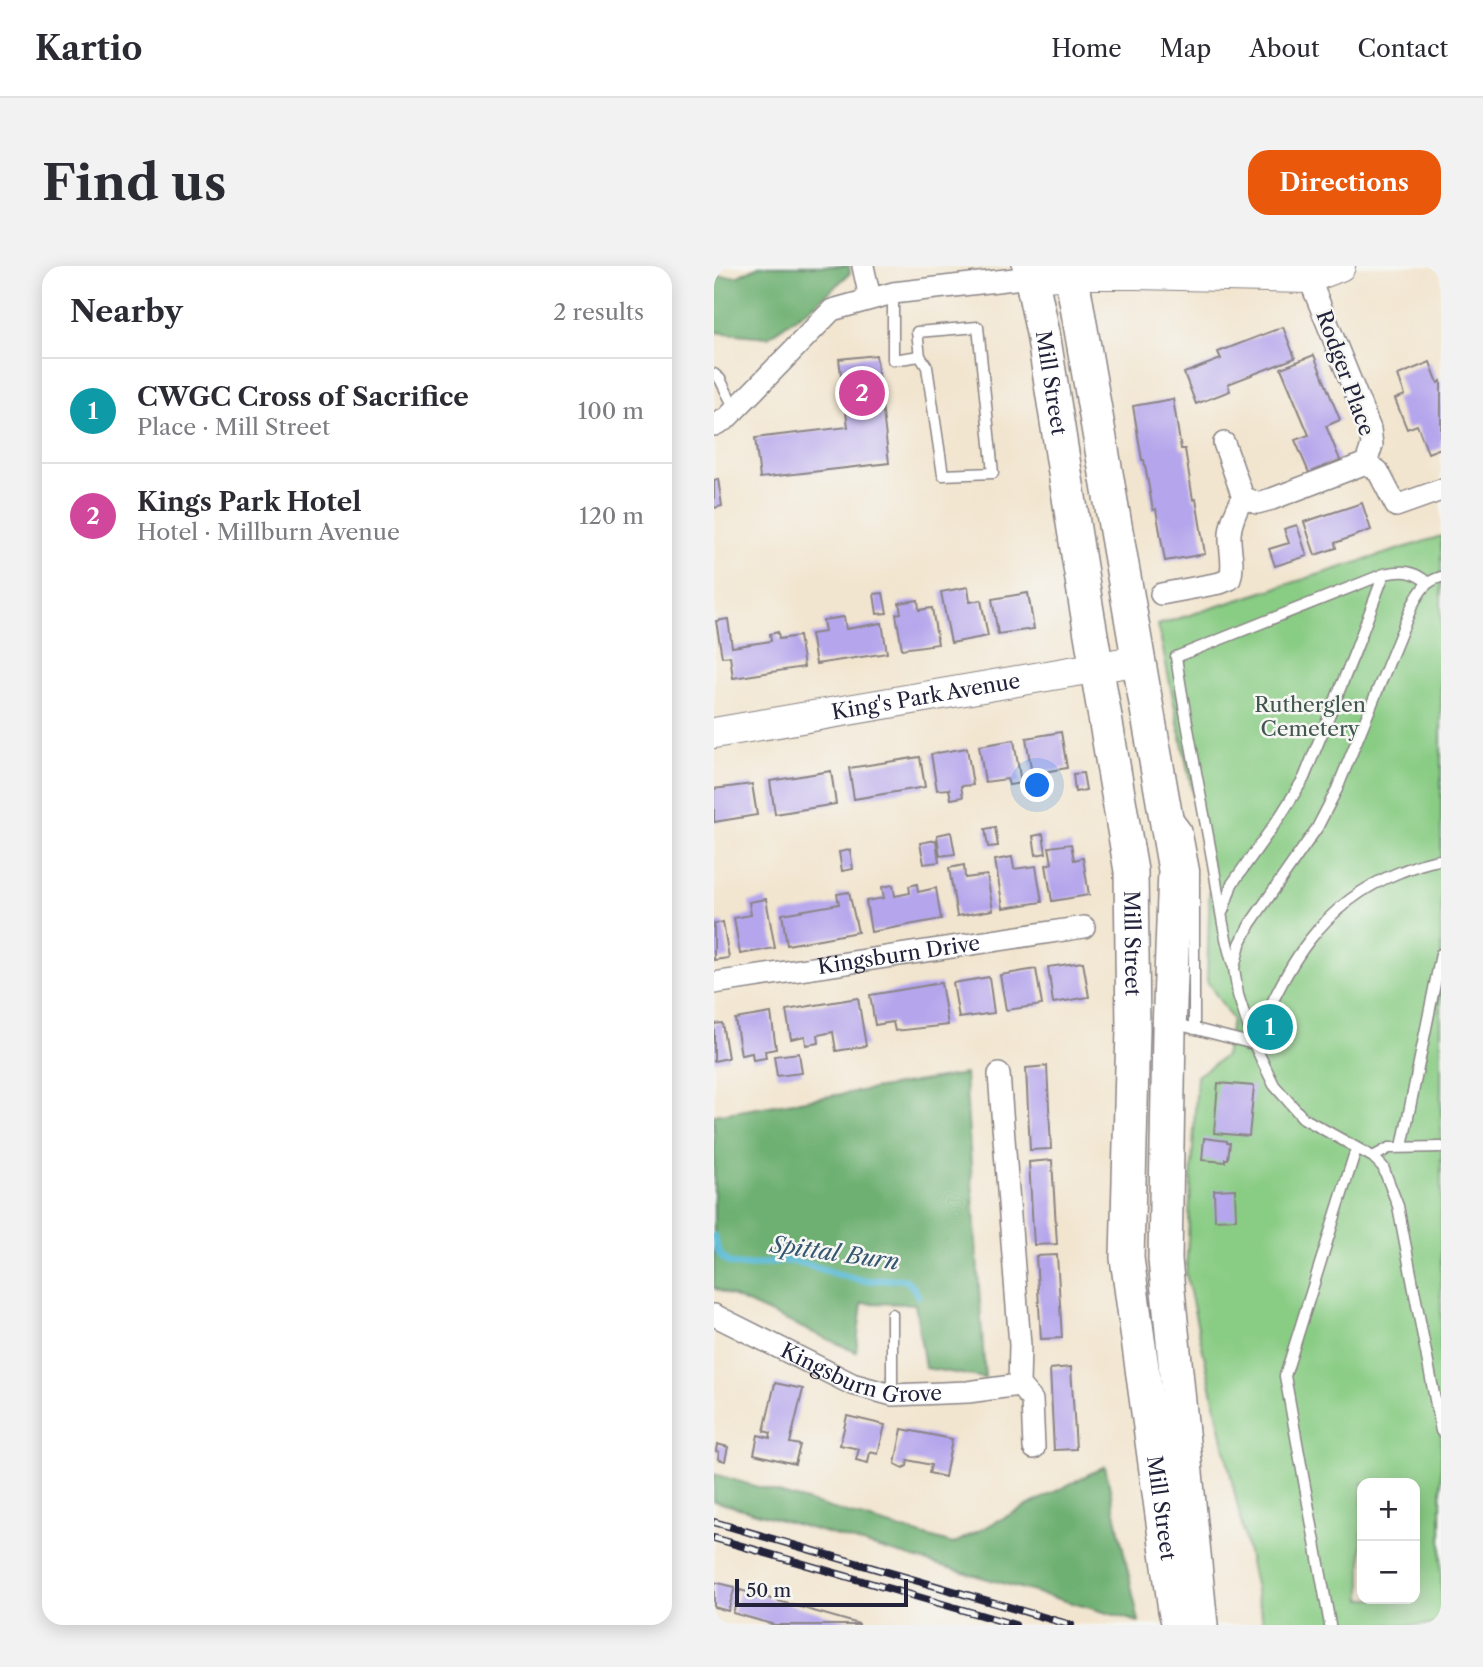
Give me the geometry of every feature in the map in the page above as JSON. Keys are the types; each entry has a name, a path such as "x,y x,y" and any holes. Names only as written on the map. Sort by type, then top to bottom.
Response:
{"main road":[{"path":"1030,271 1309,278 1340,266"},
{"name":"Mill Street","path":"1071,270 1175,870 1182,1030 1165,1260 1201,1625"},
{"name":"Mill Street","path":"1030,271 1043,333 1131,871 1132,1052 1126,1258 1179,1625"},
{"name":"King's Park Avenue","path":"714,733 1140,660"},
{"path":"1132,1052 1182,1030"}],"street":[{"path":"863,266 870,298"},
{"path":"714,425 726,419 832,310 893,293 1030,271"},
{"name":"Rodger Place","path":"1243,497 1257,503 1272,499 1366,463 1372,445 1370,429 1309,278"},
{"path":"1161,594 1230,579 1233,568 1230,535 1243,497 1224,443"},
{"path":"1366,463 1378,471 1396,506 1441,490"},
{"name":"Kingsburn Drive","path":"714,984 1084,927"},
{"path":"999,1074 1020,1345 1018,1385 1032,1401 1034,1448"},
{"name":"Kingsburn Grove","path":"714,1315 852,1384 892,1395 968,1392 1018,1385"}],"lane":[{"path":"893,293 893,360 920,356"},
{"path":"978,327 993,473 943,475 927,367 920,356 917,331 978,327"},
{"path":"714,374 720,379 736,409"},
{"path":"1436,579 1401,570 1384,575 1176,657 1223,930 1234,968 1238,995 1254,1044 1274,1085 1303,1118 1373,1157 1383,1167 1398,1206 1438,1400 1441,1431"},
{"path":"1223,930 1224,901 1232,884 1282,816 1304,778 1384,575"},
{"path":"1234,968 1240,944 1250,924 1317,828 1337,789 1412,606 1421,589 1436,579"},
{"path":"1254,1044 1277,990 1302,948 1330,916 1349,900 1380,881 1439,859"},
{"path":"1402,1147 1441,954"},
{"path":"1182,1030 1254,1044"},
{"path":"1373,1157 1389,1148 1441,1147"},
{"path":"1330,1625 1285,1376 1356,1149"},
{"path":"892,1314 892,1395"}],"green space":[{"path":"759,266 849,266 850,273 817,303 768,337 714,332 714,277 738,276"},
{"name":"Rutherglen Cemetery","path":"1441,536 1441,1625 1264,1625 1186,1274 1197,1076 1225,1056 1232,1019 1207,981 1210,878 1158,625"},
{"path":"965,1074 985,1378 925,1368 915,1304 862,1303 856,1352 714,1288 714,1115"},
{"path":"1105,1466 1139,1622 714,1501 714,1474 953,1544"}],"building":[{"path":"1283,327 1295,358 1228,384 1230,391 1196,404 1184,373 1221,359 1218,352"},
{"path":"876,355 889,463 760,478 755,438 848,427 839,359"},
{"path":"1314,355 1340,420 1326,426 1340,460 1309,473 1295,440 1309,435 1281,368"},
{"path":"1430,362 1438,383 1441,381 1441,448 1428,453 1417,425 1407,429 1395,399 1405,395 1398,375"},
{"path":"1173,399 1181,449 1185,449 1193,500 1196,499 1205,554 1165,561 1156,509 1153,510 1142,460 1133,406"},
{"path":"718,479 722,506 714,508 714,480"},
{"path":"1362,503 1371,530 1335,543 1336,548 1315,555 1304,522"},
{"path":"1297,525 1307,556 1275,566 1269,549 1289,543 1284,529"},
{"path":"968,587 970,602 981,600 988,636 951,643 941,592"},
{"path":"883,593 887,613 877,614 874,594"},
{"path":"1028,593 1034,629 998,634 992,599"},
{"path":"918,600 919,610 932,608 938,644 902,649 896,614 901,613 899,603"},
{"path":"844,617 846,629 882,623 887,653 816,664 811,634 825,632 823,620"},
{"path":"728,619 732,647 771,641 770,634 778,632 779,639 799,636 804,667 733,678 730,656 722,657 716,621"},
{"path":"1061,732 1067,768 1032,774 1026,738"},
{"path":"1014,740 1021,783 1009,785 1007,779 985,782 979,746"},
{"path":"967,748 973,785 961,786 963,797 951,799 949,789 937,790 931,754"},
{"path":"920,757 925,787 854,799 849,768"},
{"path":"831,771 836,804 775,814 770,781"},
{"path":"1083,773 1086,790 1075,792 1073,774"},
{"path":"752,784 757,815 714,822 714,789"},
{"path":"995,827 998,846 988,847 985,829"},
{"path":"951,832 955,854 940,856 937,835"},
{"path":"1043,834 1046,853 1036,855 1033,836"},
{"path":"936,840 939,862 924,864 920,843"},
{"path":"1071,844 1074,860 1083,858 1089,895 1052,901 1046,865 1052,863 1049,847"},
{"path":"850,850 853,869 842,871 839,852"},
{"path":"1012,857 1014,869 1036,866 1042,902 1003,908 995,860"},
{"path":"964,865 965,878 987,875 993,910 957,916 949,868"},
{"path":"917,884 918,892 936,888 941,919 871,932 866,901 884,898 882,887 893,885 895,896 910,893 909,886"},
{"path":"849,892 858,932 787,945 782,914 839,904 837,894"},
{"path":"766,899 775,948 740,954 734,918 751,915 749,902"},
{"path":"723,922 729,958 714,960 714,924"},
{"path":"1083,962 1089,997 1053,1003 1048,967"},
{"path":"1036,969 1042,1005 1006,1010 1000,975"},
{"path":"989,977 994,1013 959,1018 953,983"},
{"path":"941,983 948,1025 895,1031 893,1022 875,1025 870,995"},
{"path":"858,998 866,1046 836,1051 833,1032 818,1035 819,1043 806,1045 805,1036 791,1039 786,1010"},
{"path":"771,1013 776,1049 765,1051 766,1058 753,1060 752,1053 741,1055 735,1019"},
{"path":"722,1023 728,1058 714,1061 714,1024"},
{"path":"799,1053 802,1073 777,1076 774,1056"},
{"path":"1047,1066 1051,1149 1030,1150 1026,1068"},
{"path":"1218,1083 1254,1086 1249,1136 1214,1133"},
{"path":"1204,1138 1230,1143 1228,1159 1225,1159 1225,1162 1202,1160"},
{"path":"1052,1160 1057,1244 1034,1245 1029,1162"},
{"path":"1235,1189 1236,1219 1215,1220 1214,1190"},
{"path":"1057,1255 1062,1338 1041,1339 1036,1256"},
{"path":"1071,1367 1076,1449 1054,1450 1050,1369"},
{"path":"775,1383 803,1389 790,1443 800,1445 795,1464 754,1454 758,1435 770,1438 771,1433 764,1431"},
{"path":"847,1416 885,1425 878,1454 870,1452 868,1463 856,1460 859,1449 840,1445"},
{"path":"902,1429 952,1439 945,1477 929,1473 931,1465 908,1460 907,1466 903,1468 895,1464"},
{"path":"717,1444 728,1447 725,1461 718,1459"},
{"path":"714,1582 735,1587 728,1611 714,1607"},
{"path":"740,1590 859,1625 775,1625 733,1613"}],"waterway":[{"name":"Spittal Burn","path":"714,1236 721,1255 730,1263 744,1266 789,1261 862,1280 901,1279 913,1286 918,1296"}],"railway":[{"path":"714,1522 1071,1625"},
{"path":"714,1538 1015,1625"}],"place":[{"name":"Kings Park Hotel","path":"862,393"},
{"name":"CWGC Cross of Sacrifice","path":"1270,1027"}]}
